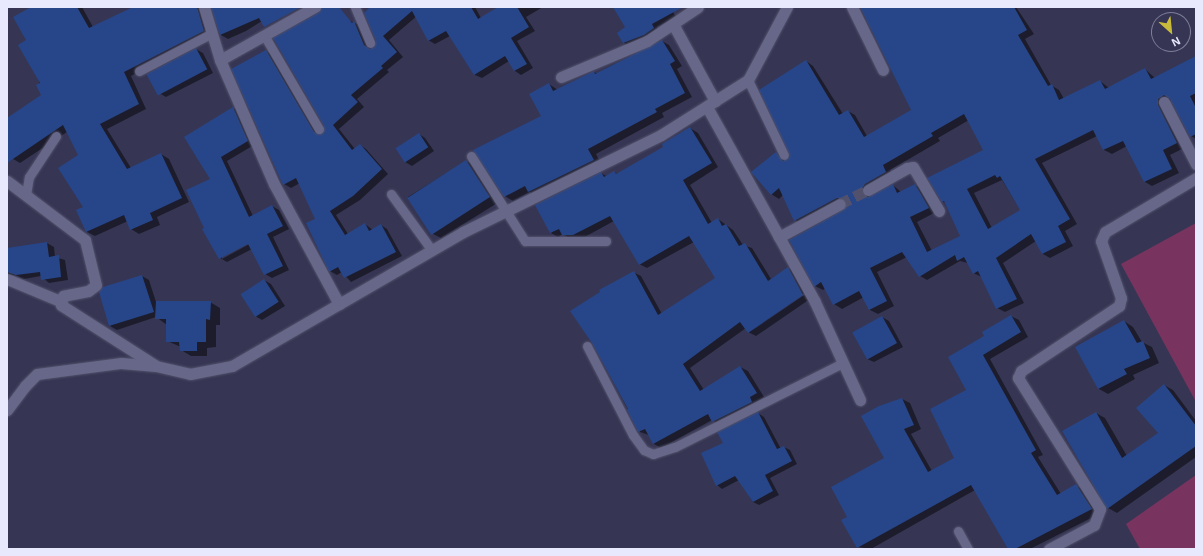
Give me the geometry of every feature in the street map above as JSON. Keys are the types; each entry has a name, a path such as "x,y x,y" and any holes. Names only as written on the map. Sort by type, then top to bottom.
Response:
{"street":[{"path":"204,7 220,60 274,184 339,304"},
{"path":"220,60 315,7"},
{"path":"561,77 647,41 698,7"},
{"path":"7,410 25,386 37,374 114,363 156,366 190,374 232,366 431,249 504,211 545,194 662,135 711,104 748,80 787,7"},
{"path":"852,7 883,70"},
{"path":"673,24 711,104 779,237 815,302 860,400"},
{"path":"1164,102 1196,164"},
{"path":"868,190 907,168 914,167 940,211"},
{"path":"1049,549 1094,525 1100,509 1018,378 1019,374 1021,371 1119,306 1121,298 1101,241 1105,232 1196,178"},
{"path":"7,181 85,240 96,286 88,291 63,296 60,301"},
{"path":"779,237 840,204"},
{"path":"7,279 60,301 61,305 156,366"}],"lane":[{"path":"354,7 370,43"},
{"path":"139,71 212,33"},
{"path":"264,35 319,128"},
{"path":"748,80 784,155"},
{"path":"26,195 28,177 56,136"},
{"path":"471,156 521,237 529,243 606,242"},
{"path":"391,194 431,249"},
{"path":"587,346 633,435 644,450 653,454 674,447 843,362"},
{"path":"958,531 968,549"}],"shaded area":[{"path":"1196,223 1196,402 1121,264"},
{"path":"1196,475 1196,549 1140,549 1126,524"}],"building":[{"path":"31,7 77,7 89,28 133,7 197,7 204,31 124,72 139,104 100,124 127,169 161,153 182,198 150,213 153,220 130,230 124,215 86,232 76,210 83,207 58,168 78,155 63,125 7,163 7,118 41,95 36,85 40,83 18,45 26,40 13,17"},
{"path":"211,7 301,7 264,27 259,18 220,35"},
{"path":"322,7 339,7 352,23 354,21 364,45 370,49 374,47 376,41 364,13 370,7 471,7 478,19 498,7 517,7 529,27 511,38 527,64 514,71 505,56 474,75 446,31 428,41 412,11 383,36 397,52 381,66 383,68 351,95 358,102 333,125 352,150 360,144 382,169 353,196 330,211 345,235 365,223 369,231 381,224 396,252 344,278 338,267 329,272 306,223 315,219 296,178 283,185 231,69 266,50 314,132 322,134 324,126 273,38 318,13"},
{"path":"613,7 683,7 652,24 654,28 644,35 623,43 617,33 625,27"},
{"path":"860,7 1014,7 1027,30 1018,35 1048,86 1052,84 1059,100 1100,80 1105,89 1145,68 1151,79 1196,56 1196,93 1190,96 1196,108 1196,134 1190,137 1170,99 1164,95 1158,99 1158,105 1177,143 1163,150 1172,169 1144,182 1123,141 1103,150 1093,130 1035,159 1070,219 1058,226 1066,242 1042,254 1031,234 996,258 1017,299 996,309 978,271 973,274 964,257 957,261 955,255 919,277 902,252 870,268 887,301 869,310 859,291 833,305 821,282 814,287 789,240 843,210 847,205 846,200 837,198 794,221 779,188 771,195 751,172 776,152 783,161 790,156 759,90 806,60 839,115 848,110 864,137 911,110","holes":["964,114 983,150 927,178 942,202 944,201 960,236 927,252 910,217 929,208 915,184 897,193 893,184 868,197 864,196 861,190 865,184 886,172 883,165 933,136 931,133","995,175 997,178 1000,176 1020,210 988,229 967,189"]},
{"path":"662,40 675,61 670,64 685,93 655,109 657,112 588,149 594,160 528,192 525,186 504,197 473,150 541,116 529,94 549,83 553,91 594,71 595,74"},
{"path":"196,48 207,69 158,95 147,74"},
{"path":"233,107 248,141 221,157 249,217 272,205 283,226 267,234 283,266 264,275 248,244 219,259 202,229 204,228 186,190 210,179 184,137"},
{"path":"690,127 712,163 683,180 708,224 718,218 722,226 726,224 739,246 745,243 768,281 788,267 803,295 748,333 740,322 683,364 700,391 740,366 757,393 750,397 752,402 712,422 708,414 653,444 645,429 638,432 627,410 628,409 592,343 570,311 600,292 599,290 634,271 658,315 715,278 689,236 639,265 610,216 573,235 562,235 559,229 550,233 535,205 601,172 604,177 614,171 616,174 663,147 662,144"},
{"path":"419,133 428,147 405,163 396,148"},
{"path":"466,160 490,197 431,235 407,198"},
{"path":"47,242 49,257 59,255 61,277 41,280 40,272 16,275 7,272 7,248"},
{"path":"142,275 154,312 109,326 99,292 103,287"},
{"path":"264,279 279,302 255,317 241,294"},
{"path":"156,301 211,301 210,320 206,319 206,342 197,342 197,351 180,351 179,342 166,342 166,319 155,319"},
{"path":"1011,315 1021,332 983,355 1036,450 1031,453 1057,495 1076,484 1092,509 1015,549 1008,549 971,485 857,548 841,520 847,517 831,487 884,458 861,416 879,406 902,398 914,425 904,429 928,472 954,458 930,409 966,390 948,357 984,336 982,332"},
{"path":"882,316 897,343 867,360 852,332"},
{"path":"1124,320 1137,343 1143,341 1150,358 1124,369 1127,374 1098,389 1075,347"},
{"path":"1164,384 1196,426 1196,446 1107,509 1062,431 1096,412 1122,458 1158,433 1136,408"},
{"path":"758,412 777,449 784,446 792,461 765,475 773,491 753,502 735,476 716,486 701,453 723,443 717,432"}],"tunnel":[{"path":"840,204 868,190"}]}
